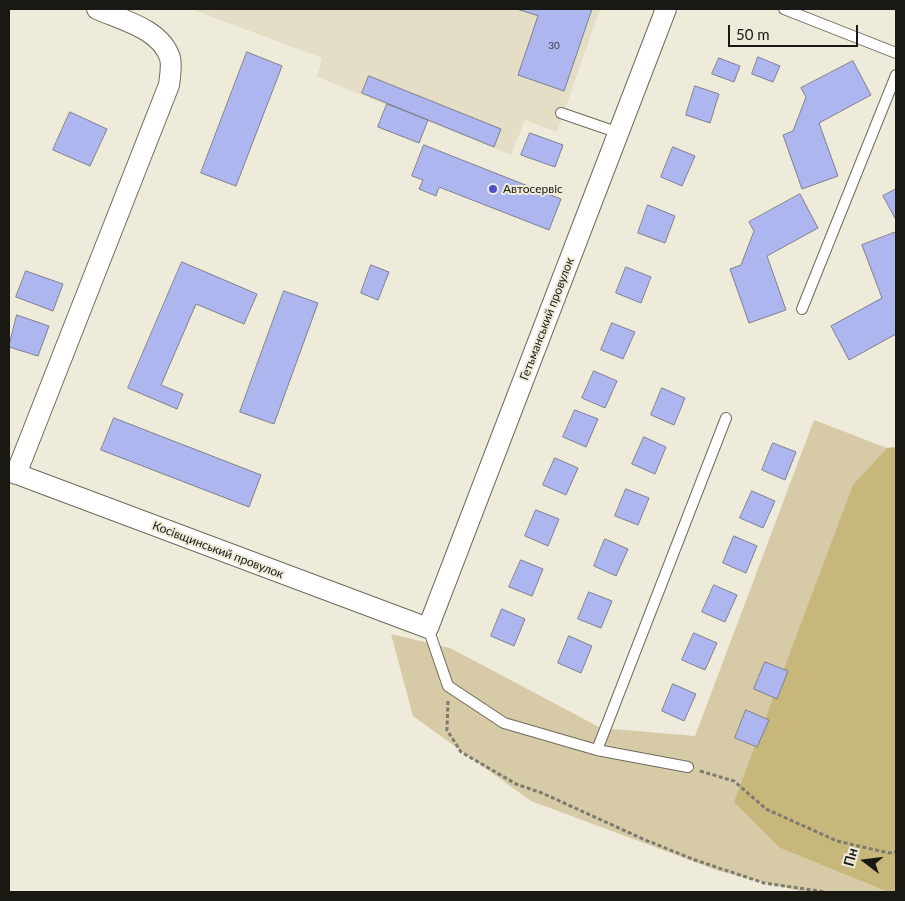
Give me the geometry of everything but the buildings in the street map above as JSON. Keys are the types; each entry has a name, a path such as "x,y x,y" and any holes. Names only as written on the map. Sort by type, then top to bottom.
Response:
{"street":[{"path":"12,473 170,85 170,59 160,40 141,28 97,9"},
{"name":"Гетьманський провулок","path":"428,628 666,9"},
{"name":"Косівщинський провулок","path":"12,473 428,628"}],"lane":[{"path":"784,9 896,53"},
{"path":"802,309 896,75"},
{"path":"561,113 619,133"},
{"path":"597,750 726,418"},
{"path":"428,628 448,686 504,723 597,750 688,768"}],"path":[{"path":"448,686 447,730 461,752 516,784 542,793 643,839 695,860 764,883 826,892"},
{"path":"688,768 734,781 766,809 837,841 889,854 896,852"}],"shaded area":[{"path":"191,9 600,9 557,132 525,120 511,155 317,77 322,58"},
{"path":"814,420 887,448 853,486 780,848 888,892 804,892 719,871 531,801 413,716 391,634 450,648 601,728 695,736"},
{"path":"896,447 896,892 888,892 780,848 734,802 853,485 887,448"}],"place":[{"name":"Автосервіс","path":"493,189"}]}
